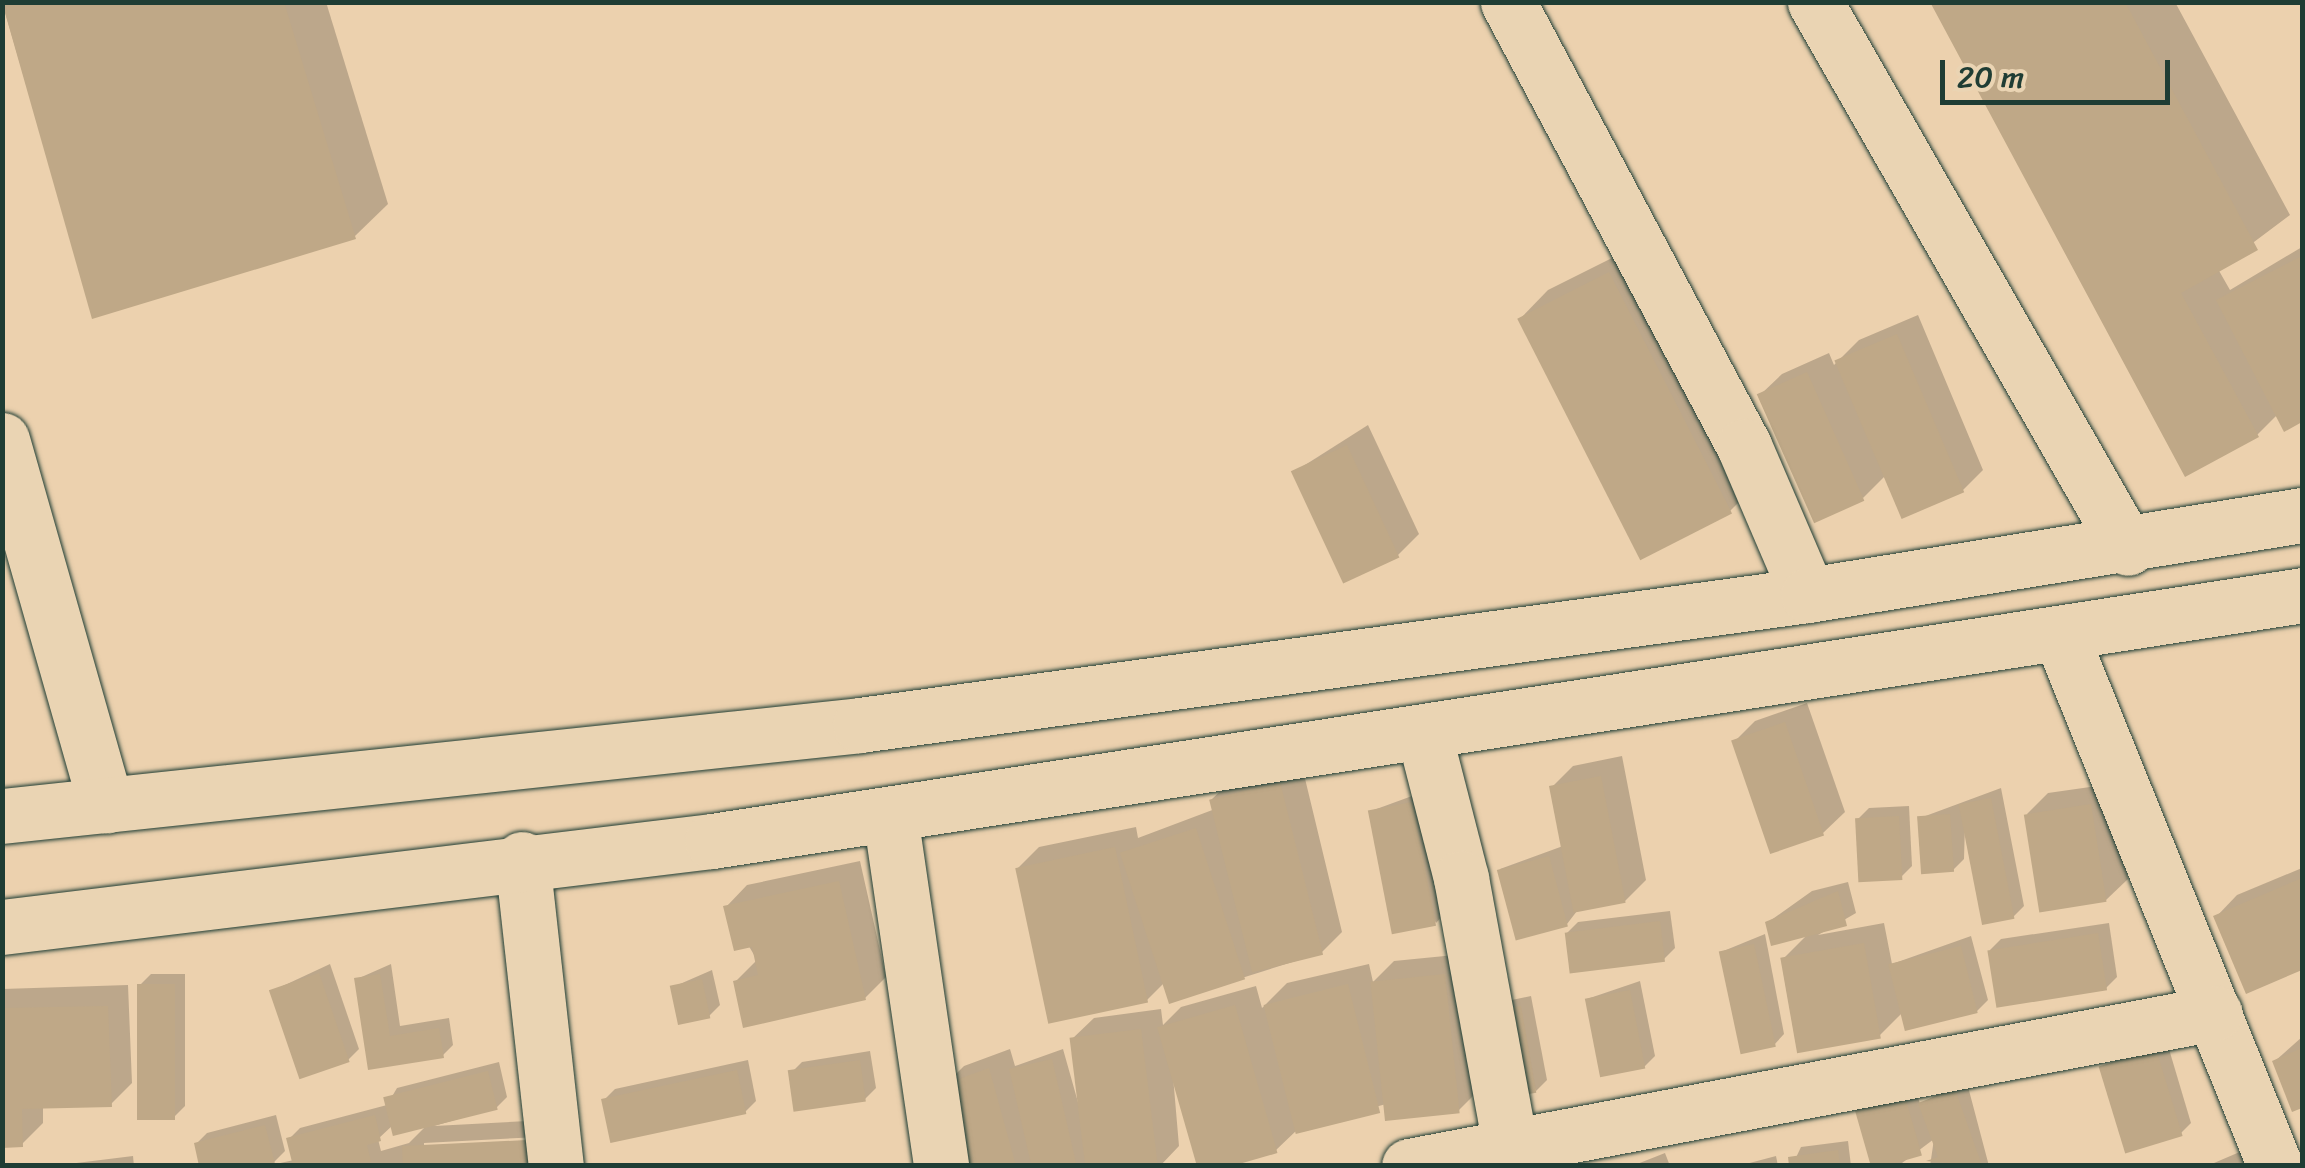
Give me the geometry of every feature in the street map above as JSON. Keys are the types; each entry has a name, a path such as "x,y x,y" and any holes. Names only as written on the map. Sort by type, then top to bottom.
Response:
{"main road":[{"path":"1508,2 1736,429 1808,595"},
{"path":"1815,2 2128,548"},
{"path":"2,440 106,806"},
{"path":"2,816 860,725 1808,595 2128,548 2302,516"},
{"path":"2,927 890,815 2061,636 2302,595"},
{"path":"2061,636 2275,1166"},
{"path":"1424,734 1462,878 1513,1158"},
{"path":"890,815 942,1166"},
{"path":"522,859 556,1166"},
{"path":"1409,1166 1513,1158 2215,1013"}],"building":[{"path":"2,2 284,2 356,239 92,319"},
{"path":"1930,2 2125,2 2258,250 2181,293 2259,437 2185,477"},
{"path":"2300,257 2302,422 2284,432 2216,300"},
{"path":"1609,272 1732,513 1640,560 1517,319"},
{"path":"1897,334 1964,492 1902,519 1834,361"},
{"path":"1807,372 1864,501 1814,523 1757,394"},
{"path":"1347,445 1399,557 1343,584 1291,471"},
{"path":"1785,722 1824,835 1770,854 1731,741"},
{"path":"1601,776 1626,903 1574,913 1549,786"},
{"path":"1280,782 1323,955 1252,972 1209,800"},
{"path":"1991,798 2014,919 1982,925 1959,804"},
{"path":"1412,802 1436,926 1392,934 1368,811"},
{"path":"2091,804 2106,902 2039,912 2024,815"},
{"path":"1950,814 1954,872 1921,874 1917,816"},
{"path":"1899,816 1902,880 1858,882 1855,818"},
{"path":"1196,828 1245,979 1169,1004 1120,853"},
{"path":"1115,847 1148,1003 1048,1024 1015,868"},
{"path":"1549,856 1568,927 1516,940 1497,870"},
{"path":"2302,878 2302,970 2246,994 2213,916"},
{"path":"839,881 866,1000 743,1028 733,981 758,975 752,947 734,951 723,906"},
{"path":"1838,891 1847,926 1771,946 1765,922"},
{"path":"1660,921 1665,962 1570,973 1565,933"},
{"path":"2098,933 2107,990 1996,1008 1987,951"},
{"path":"1864,943 1881,1039 1797,1053 1780,958"},
{"path":"1754,944 1776,1047 1741,1054 1719,951"},
{"path":"1961,946 1978,1013 1905,1031 1888,964"},
{"path":"319,973 350,1062 299,1079 269,990"},
{"path":"380,974 390,1036 439,1028 444,1058 368,1070 354,978"},
{"path":"1445,974 1460,1113 1385,1121 1370,982"},
{"path":"702,979 710,1018 678,1025 670,986"},
{"path":"137,984 175,984 175,1120 137,1120"},
{"path":"1348,984 1380,1113 1296,1134 1264,1005"},
{"path":"1630,990 1645,1069 1600,1077 1585,999"},
{"path":"1235,1005 1277,1153 1232,1166 1197,1166 1157,1027"},
{"path":"108,1006 112,1107 22,1109 23,1147 2,1148 2,1008"},
{"path":"1521,1006 1536,1093 1499,1099 1484,1013"},
{"path":"1141,1029 1158,1166 1085,1166 1070,1038"},
{"path":"2302,1048 2302,1108 2292,1112 2272,1061"},
{"path":"2156,1049 2183,1136 2125,1154 2099,1067"},
{"path":"1052,1059 1077,1166 1032,1166 1009,1069"},
{"path":"860,1060 866,1102 794,1112 788,1070"},
{"path":"989,1068 1016,1166 952,1166 940,1086"},
{"path":"737,1070 746,1114 610,1143 601,1099"},
{"path":"488,1071 498,1110 393,1136 383,1097"},
{"path":"1955,1089 1982,1166 1926,1161 1938,1157 1918,1103"},
{"path":"1904,1093 1922,1155 1871,1166 1854,1107"},
{"path":"375,1115 381,1141 367,1145 371,1162 293,1166 286,1138"},
{"path":"265,1125 275,1164 199,1166 194,1143"},
{"path":"527,1140 528,1166 403,1166 402,1146"},
{"path":"1838,1150 1840,1166 1789,1166 1788,1157"}]}
